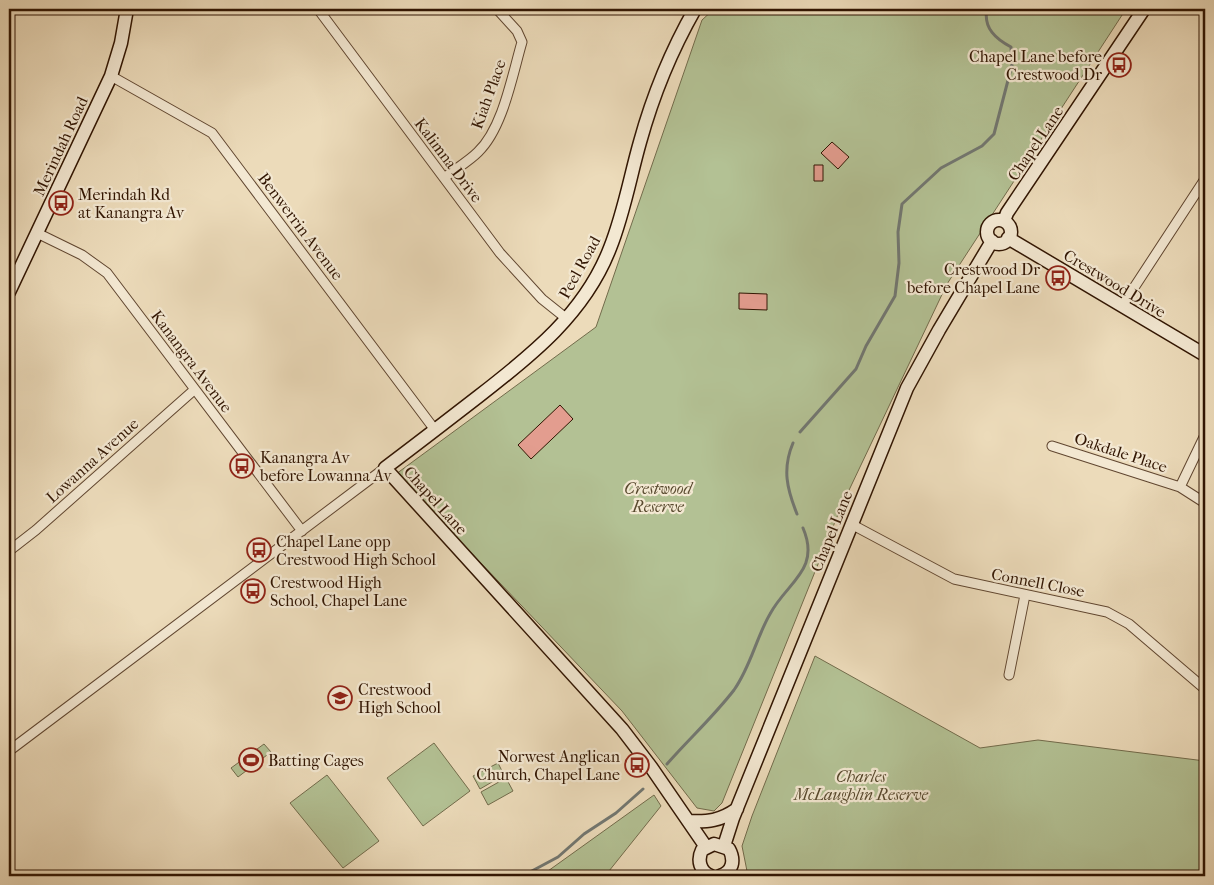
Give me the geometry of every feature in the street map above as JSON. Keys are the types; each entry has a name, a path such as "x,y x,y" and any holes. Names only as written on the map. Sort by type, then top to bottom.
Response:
{"main road":[{"name":"Merindah Road","path":"9,292 111,76 121,43 127,9"},
{"name":"Peel Road","path":"386,468 528,358 567,319 610,249 650,107 677,43 695,9"},
{"name":"Chapel Lane","path":"1004,221 1007,213 1144,9"},
{"path":"995,221 1004,221 1010,228 1008,238 1001,243 992,241 988,235 989,226 995,221"},
{"name":"Crestwood Drive","path":"1008,238 1205,356"},
{"name":"Chapel Lane","path":"724,846 737,809 907,388 992,241"},
{"name":"Chapel Lane","path":"386,468 622,730 706,847"},
{"path":"688,821 714,821 737,809"},
{"path":"708,876 702,869 699,860 702,850 714,844 729,849 733,859 730,870 724,876"}],"street":[{"name":"Kalimna Drive","path":"318,9 515,271 542,299 567,319"},
{"name":"Kiah Place","path":"444,178 478,152 489,138 497,122 522,42 517,30 497,9"},
{"name":"Benwerrin Avenue","path":"111,76 212,133 435,430"},
{"path":"1122,306 1205,179"},
{"name":"Kanangra Avenue","path":"37,234 82,255 108,274 302,531"},
{"name":"Lowanna Avenue","path":"9,551 36,530 194,390"},
{"name":"Oakdale Place","path":"1180,487 1205,435"},
{"name":"Oakdale Place","path":"1052,446 1180,487 1205,503"},
{"name":"Chapel Lane","path":"9,751 386,468"},
{"name":"Connell Close","path":"851,524 954,579 1107,612 1129,624 1205,689"},
{"path":"1009,675 1025,595"}],"green space":[{"name":"Crestwood Reserve","path":"714,9 1126,9 947,284 841,507 722,803 714,811 697,808 622,711 396,474 596,327 702,20"},
{"name":"Charles McLaughlin Reserve","path":"815,656 980,748 1038,740 1205,761 1205,876 748,876 742,846"},
{"path":"434,743 470,791 423,826 387,778"},
{"name":"Batting Cages","path":"264,744 271,752 238,777 231,768"},
{"path":"498,763 504,775 480,789 473,776"},
{"path":"327,775 379,841 343,868 290,803"},
{"path":"506,778 513,791 488,805 481,792"},
{"path":"654,795 661,806 605,876 541,876"}],"building":[{"path":"832,142 849,157 838,169 821,153"},
{"path":"814,165 823,165 823,181 814,181"},
{"path":"739,293 767,294 767,310 739,309"},
{"path":"560,405 573,419 531,459 518,445"}],"waterway":[{"path":"800,432 856,369 866,346 895,296 899,263 898,232 902,204 941,168 982,146 994,134 1012,65 1011,47 992,32 987,22 987,9"},
{"path":"793,443 788,462 787,479 797,514"},
{"path":"667,764 718,709 740,681 770,614 800,575 805,565 808,555 803,528"},
{"path":"526,876 558,857 584,834 616,813 643,789"}],"place":[{"name":"Chapel Lane before Crestwood Dr","path":"1119,65"},
{"name":"Merindah Rd at Kanangra Av","path":"61,203"},
{"name":"Crestwood Dr before Chapel Lane","path":"1058,278"},
{"name":"Kanangra Av before Lowanna Av","path":"242,466"},
{"name":"Chapel Lane opp Crestwood High School","path":"259,550"},
{"name":"Crestwood High School, Chapel Lane","path":"253,591"},
{"name":"Crestwood High School","path":"340,698"},
{"name":"Batting Cages","path":"251,760"},
{"name":"Norwest Anglican Church, Chapel Lane","path":"637,765"}]}
